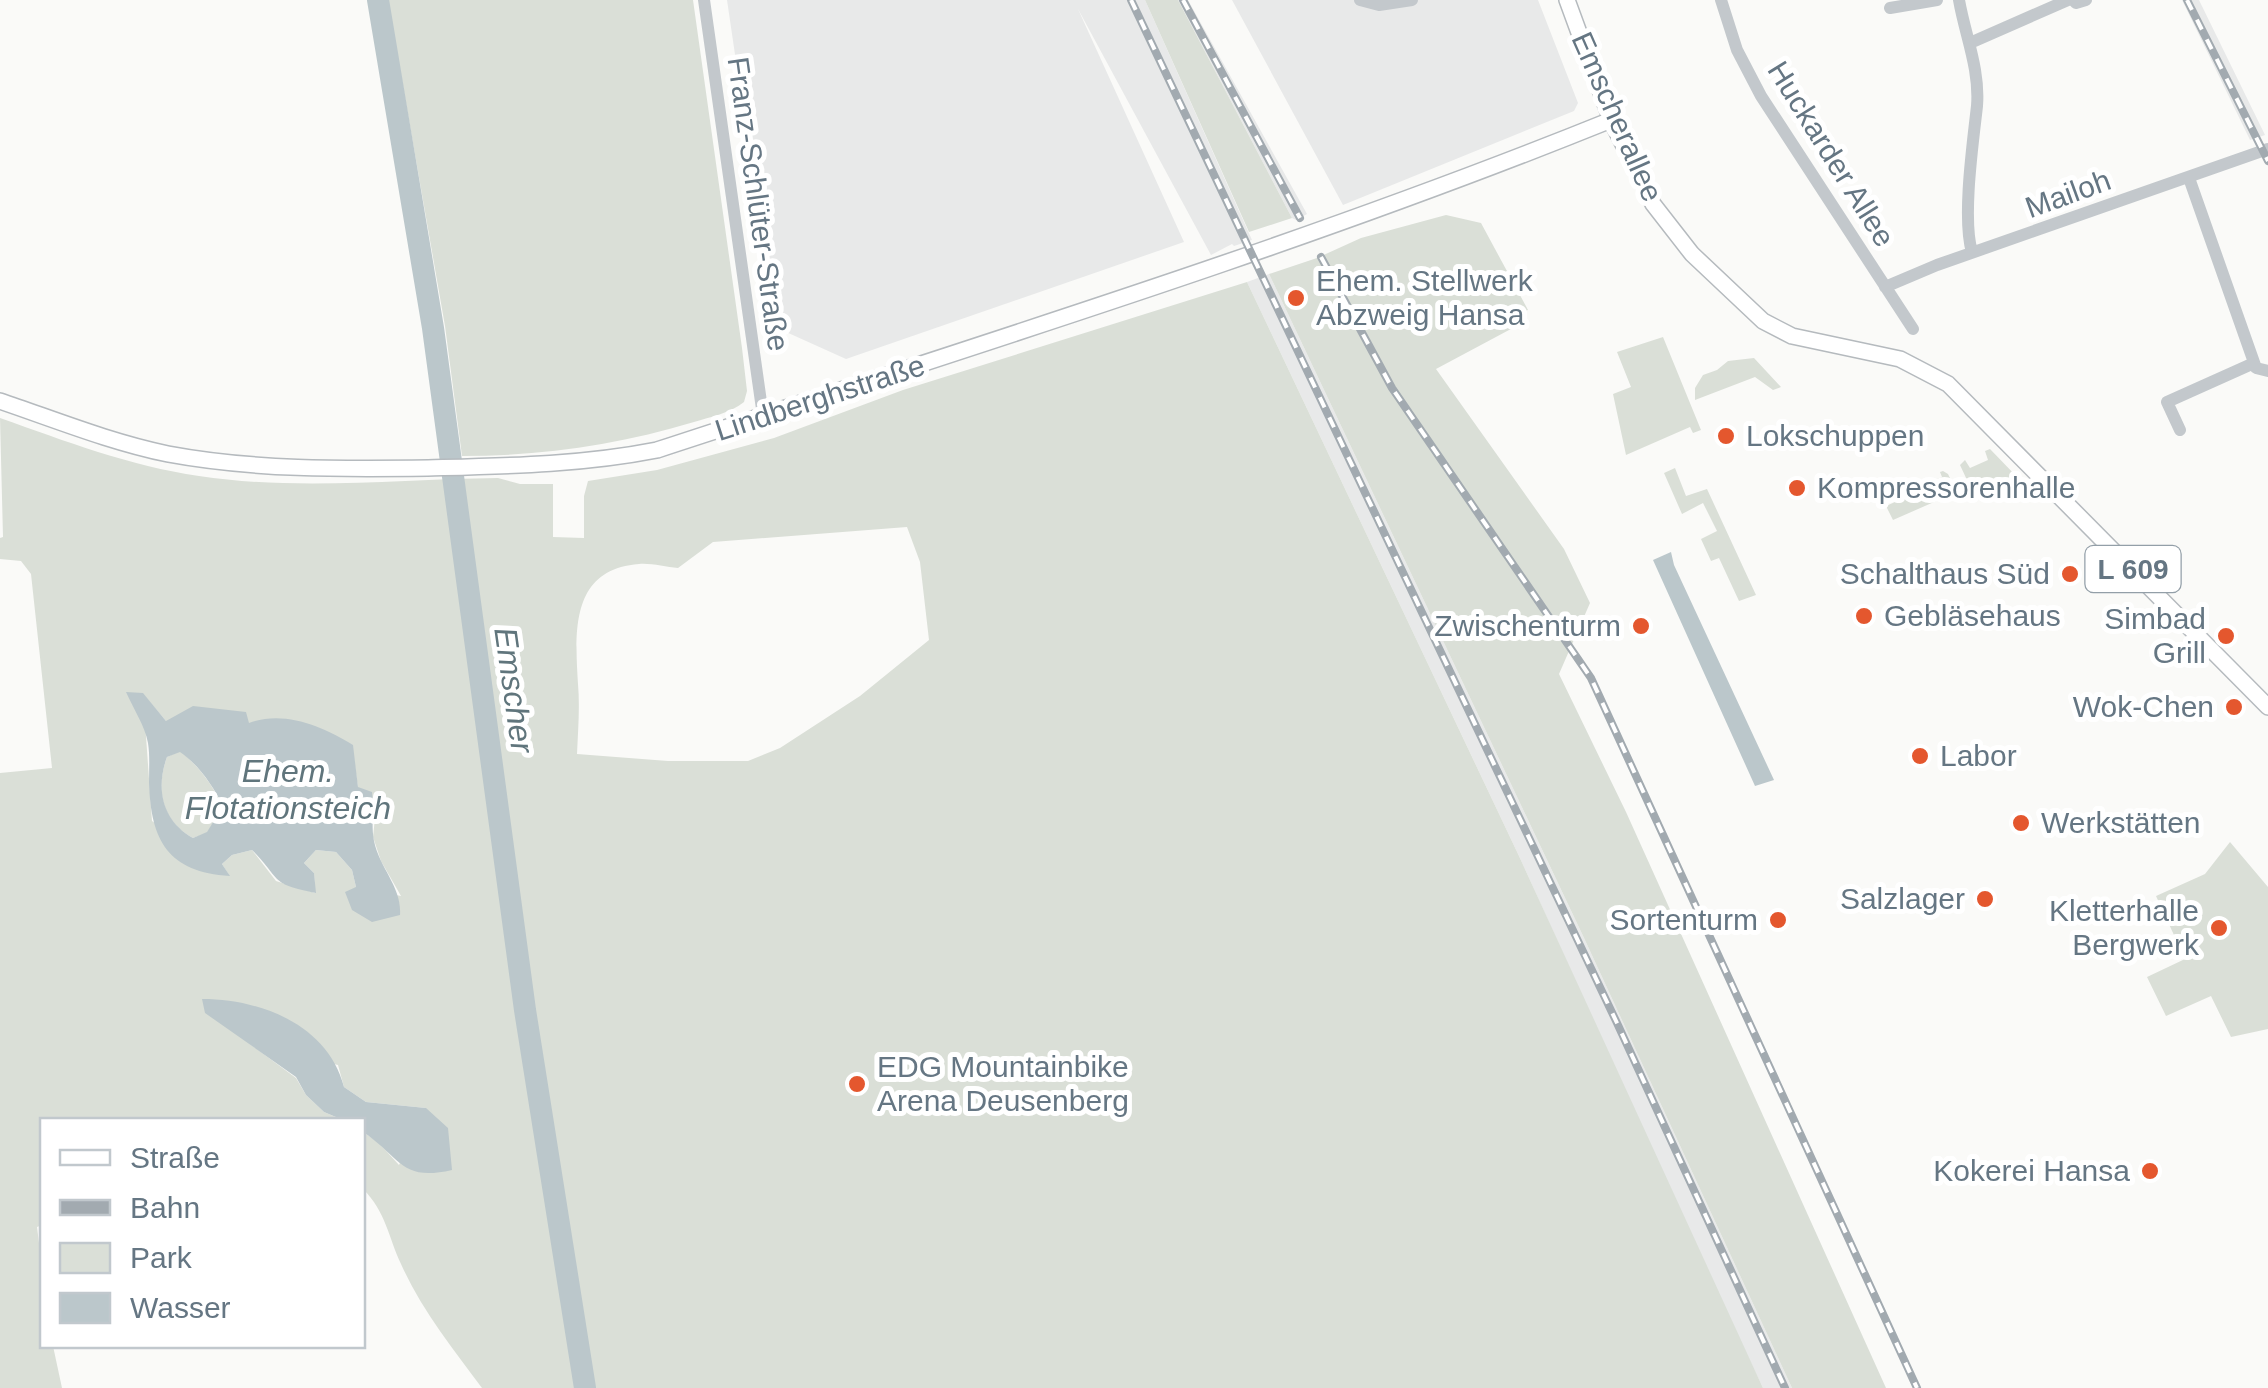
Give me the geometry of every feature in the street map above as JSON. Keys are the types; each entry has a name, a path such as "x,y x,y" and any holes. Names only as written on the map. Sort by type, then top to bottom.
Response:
{"main road":[{"name":"Emscherallee","path":"1566,0 1612,120 1653,204 1692,254 1763,321 1792,336 1900,359 1948,384 2268,707"},
{"name":"Lindberghstraße","path":"0,401 106,438 200,460 266,467 402,468 601,460 657,450 1199,275 1405,202 1612,120"}],"street":[{"name":"Franz-Schlüter-Straße","path":"704,0 763,416"},
{"path":"1360,0 1379,5 1412,0"},
{"name":"Huckarder Allee","path":"1721,0 1738,50 1762,96 1912,329"},
{"path":"1890,8 1937,0"},
{"path":"1960,0 1970,43 1977,108 1972,124 1972,252"},
{"path":"1970,43 2070,0 2086,0"},
{"name":"Mailoh","path":"1885,287 1972,252 2268,149"},
{"path":"2188,178 2256,368 2268,371"},
{"path":"2180,430 2168,402 2254,363"}],"shaded area":[{"path":"727,0 1145,0 1252,240 1232,244 1211,255 1078,9 1184,242 846,359 775,327"},
{"path":"1178,0 1188,0 1307,214 1292,218"},
{"path":"1232,0 1538,0 1578,103 1574,111 1343,205"},
{"path":"2182,0 2199,0 2265,135 2250,140"},
{"path":"1269,274 1792,1388 1763,1388 1711,1280 1519,856 1247,282"}],"green space":[{"path":"388,0 693,0 742,348 747,391 744,402 713,416 608,443 521,454 462,456 445,326"},
{"path":"1145,0 1178,0 1292,218 1249,232"},
{"path":"1446,215 1481,223 1528,310 1519,313 1524,322 1436,369 1564,549 1590,603 1559,674 1626,812 1886,1388 1792,1388 1269,274 1361,238"},
{"path":"1247,282 1519,856 1763,1388 482,1388 418,1297 382,1215 365,1191 365,1133 399,1165 426,1108 366,1102 344,1087 338,1065 250,1044 296,1078 306,1095 324,1112 338,1118 40,1118 40,1348 53,1348 62,1388 0,1388 0,773 52,768 31,574 21,561 0,559 0,418 123,459 199,476 274,483 498,478 520,484 553,484 553,537 584,538 588,481 657,470 774,438 903,390","holes":["907,527 920,562 929,640 860,696 780,748 748,761 668,761 577,754 578,625 589,591 616,568 639,564 678,568 713,542","143,694 166,721 289,728 335,737 352,745 358,788 375,818 373,837 381,861 401,896 356,887 352,870 336,852 316,850 304,863 314,873 315,893 276,881 252,850 232,855 222,864 229,875 152,821"]},
{"path":"1663,337 1701,430 1693,433 1690,427 1626,455 1613,394 1631,387 1617,352"},
{"path":"1754,358 1781,387 1773,390 1755,377 1695,400 1695,388 1703,375 1728,361"},
{"path":"1990,449 2019,479 2011,486 1997,486 1974,495 1960,465 1965,460 1970,468 1988,460 1985,451"},
{"path":"1675,468 1686,496 1707,489 1756,595 1739,601 1719,558 1711,561 1701,539 1717,531 1703,503 1682,514 1664,473"},
{"path":"1943,471 1958,495 1893,520 1886,506 1924,489 1923,485 1942,477"},
{"path":"180,751 205,777 223,807 207,833 193,838 174,823 162,793 167,757"},
{"name":"Kletterhalle Bergwerk","path":"2230,842 2268,887 2268,1029 2231,1037 2211,996 2166,1016 2147,977 2185,959 2156,896 2205,874"}],"water":[{"path":"1671,552 1774,780 1755,786 1653,560"},
{"name":"Ehem. Flotationsteich","path":"126,692 143,693 166,721 193,706 246,712 249,723 289,719 329,732 353,745 358,787 372,792 374,841 398,896 400,915 372,922 352,910 345,892 356,887 352,870 336,852 316,850 304,863 314,873 316,893 283,883 252,850 232,855 222,864 230,876 191,868 178,860 159,837 154,821 148,743","holes":["180,752 205,776 223,806 207,832 193,838 168,814 162,793 167,757"]},
{"path":"202,999 247,1004 269,1010 308,1032 336,1065 344,1087 366,1102 426,1108 448,1128 452,1170 422,1173 402,1165 365,1133 365,1118 338,1118 324,1112 306,1095 296,1077 205,1013"}],"waterway":[{"name":"Emscher","path":"378,0 433,328 525,1010 585,1388"}],"railway":[{"path":"1131,0 1617,1023 1785,1388"},
{"path":"1183,0 1300,218"},
{"path":"2187,0 2268,161"},
{"path":"1321,257 1392,388 1591,678 1917,1388"}],"place":[{"name":"Ehem. Stellwerk Abzweig Hansa","path":"1296,298"},
{"name":"Lokschuppen","path":"1726,436"},
{"name":"Kompressorenhalle","path":"1797,488"},
{"name":"Schalthaus Süd","path":"2070,574"},
{"name":"Gebläsehaus","path":"1864,616"},
{"name":"Zwischenturm","path":"1641,626"},
{"name":"Simbad Grill","path":"2226,636"},
{"name":"Wok-Chen","path":"2234,707"},
{"name":"Labor","path":"1920,756"},
{"name":"Werkstätten","path":"2021,823"},
{"name":"Salzlager","path":"1985,899"},
{"name":"Sortenturm","path":"1778,920"},
{"name":"Kletterhalle Bergwerk","path":"2219,928"},
{"name":"EDG Mountainbike Arena Deusenberg","path":"857,1084"},
{"name":"Kokerei Hansa","path":"2150,1171"}]}
